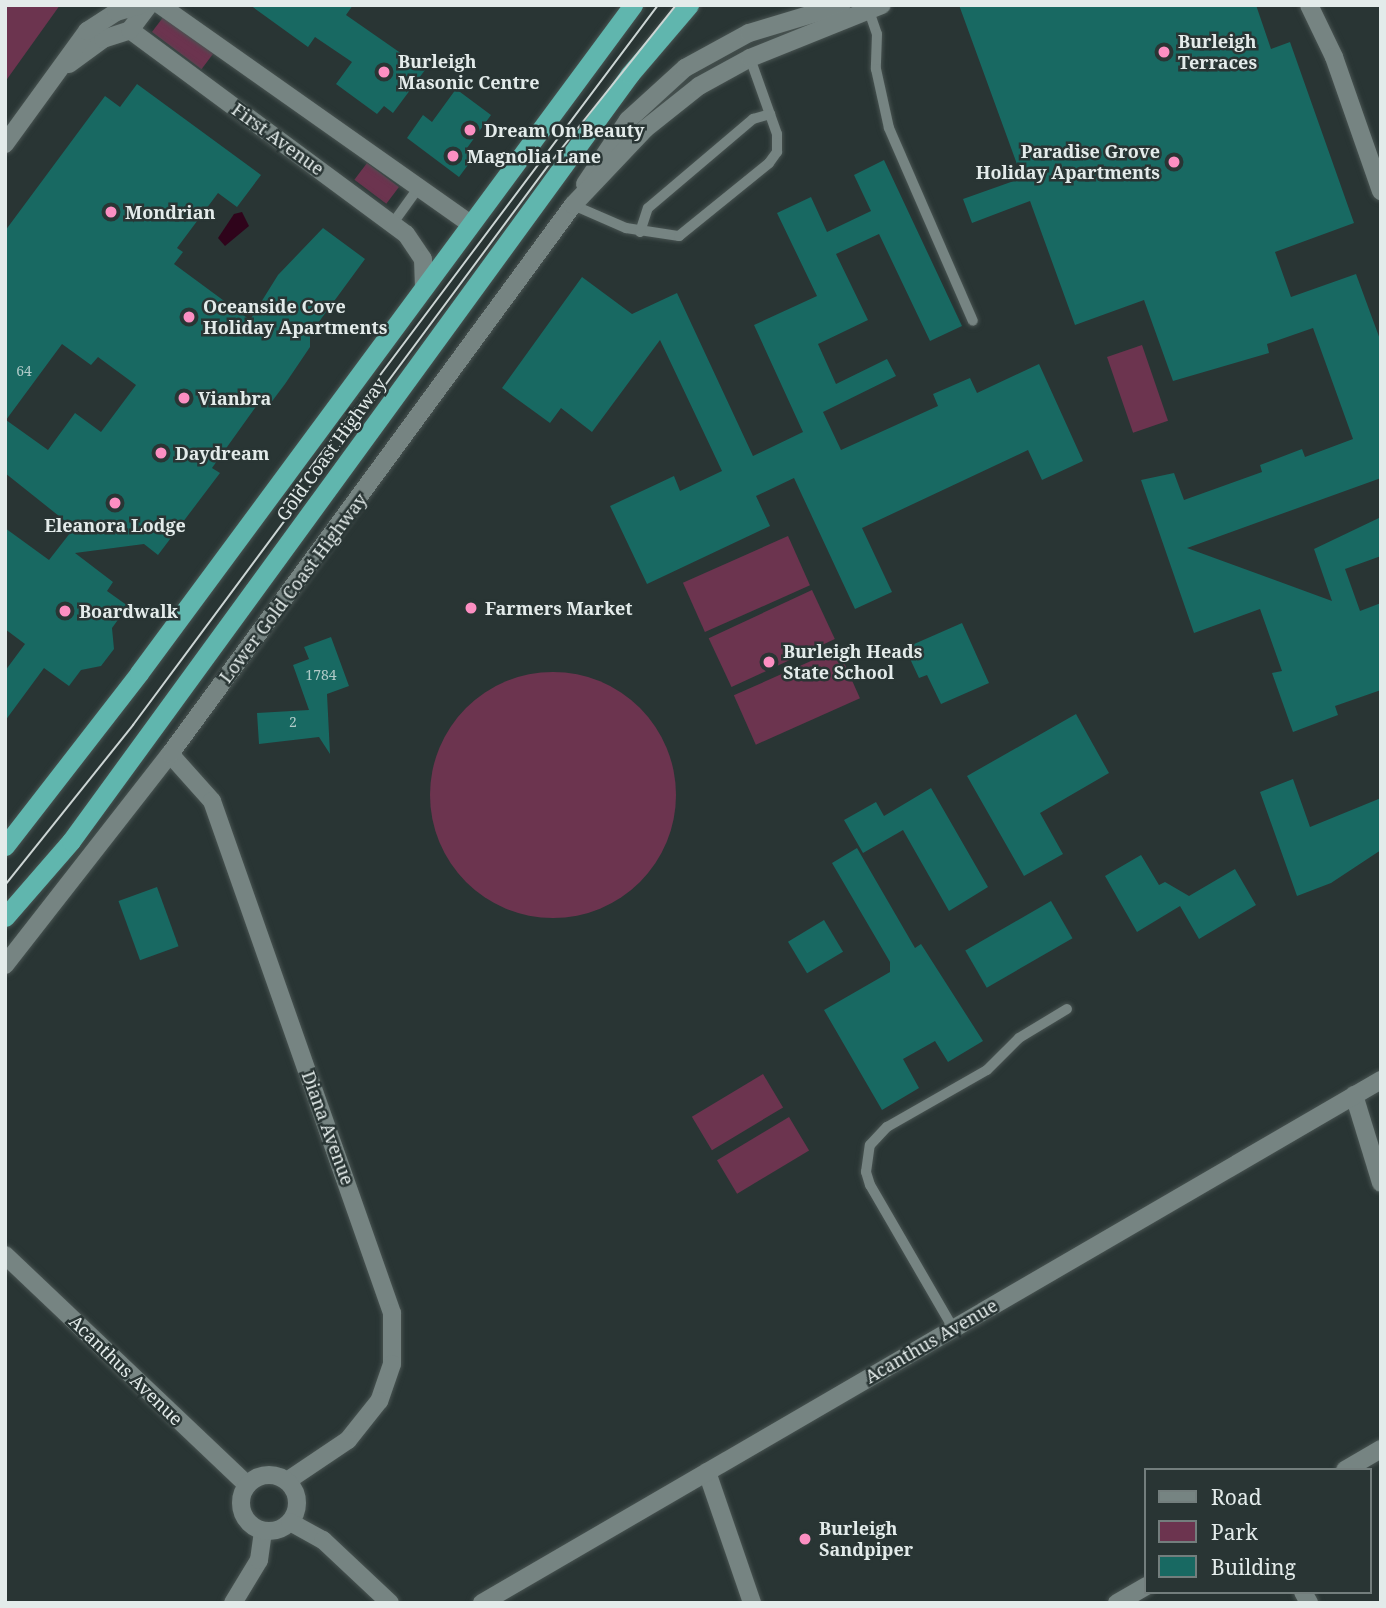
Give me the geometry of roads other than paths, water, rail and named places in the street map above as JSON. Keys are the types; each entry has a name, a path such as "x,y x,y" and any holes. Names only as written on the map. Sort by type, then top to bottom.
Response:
{"highway":[{"name":"Gold Coast Highway","path":"5,846 633,5"},
{"name":"Gold Coast Highway","path":"5,917 71,841 630,74 689,5"}],"street":[{"path":"56,76 94,44 130,30 149,5"},
{"path":"160,5 469,223"},
{"name":"Lower Gold Coast Highway","path":"5,965 170,754 573,205 599,158 640,107 719,47 773,23 842,5"},
{"path":"1309,5 1334,57"},
{"path":"1322,5 1334,57 1381,191"},
{"path":"130,30 133,6"},
{"path":"5,144 87,31 133,6"},
{"name":"Lower Gold Coast Highway","path":"573,205 662,114 750,58 873,7"},
{"name":"First Avenue","path":"130,30 393,223 418,248 424,286"},
{"path":"719,47 750,58"},
{"name":"Diana Avenue","path":"170,754 212,800 391,1313 393,1364 379,1401 348,1440 287,1481"},
{"name":"Acanthus Avenue","path":"482,1603 1381,1080"},
{"path":"1354,1095 1381,1183"},
{"name":"Acanthus Avenue","path":"5,1255 247,1485"},
{"path":"1348,1468 1381,1449"},
{"path":"706,1472 752,1603"},
{"path":"263,1531 242,1513 247,1485 271,1475 287,1481 297,1505 290,1522"},
{"path":"263,1531 290,1522 323,1540 390,1603"},
{"path":"233,1603 258,1563 263,1531"},
{"path":"1117,1603 1144,1587"}],"lane":[{"path":"873,7 890,128 973,321"},
{"path":"573,205 640,232 684,234 769,163 778,140 750,58"},
{"path":"640,232 648,208 747,123 770,114"},
{"path":"393,223 419,187"},
{"path":"954,1328 870,1185 866,1172 870,1145 887,1127 987,1070 1019,1038 1067,1009"}],"tram line":[{"path":"284,503 658,5"},
{"path":"5,885 133,725 550,163 676,5"}],"place":[{"name":"Burleigh Terraces","path":"1164,52"},
{"name":"Burleigh Masonic Centre","path":"384,72"},
{"name":"Dream On Beauty","path":"470,130"},
{"name":"Magnolia Lane","path":"453,156"},
{"name":"Paradise Grove Holiday Apartments","path":"1174,162"},
{"name":"Mondrian","path":"111,212"},
{"name":"Oceanside Cove Holiday Apartments","path":"189,317"},
{"name":"Vianbra","path":"184,398"},
{"name":"Daydream","path":"161,453"},
{"name":"Eleanora Lodge","path":"115,503"},
{"name":"Farmers Market","path":"471,608"},
{"name":"Boardwalk","path":"65,611"},
{"name":"Burleigh Heads State School","path":"769,662"},
{"name":"Burleigh Sandpiper","path":"805,1539"}]}
